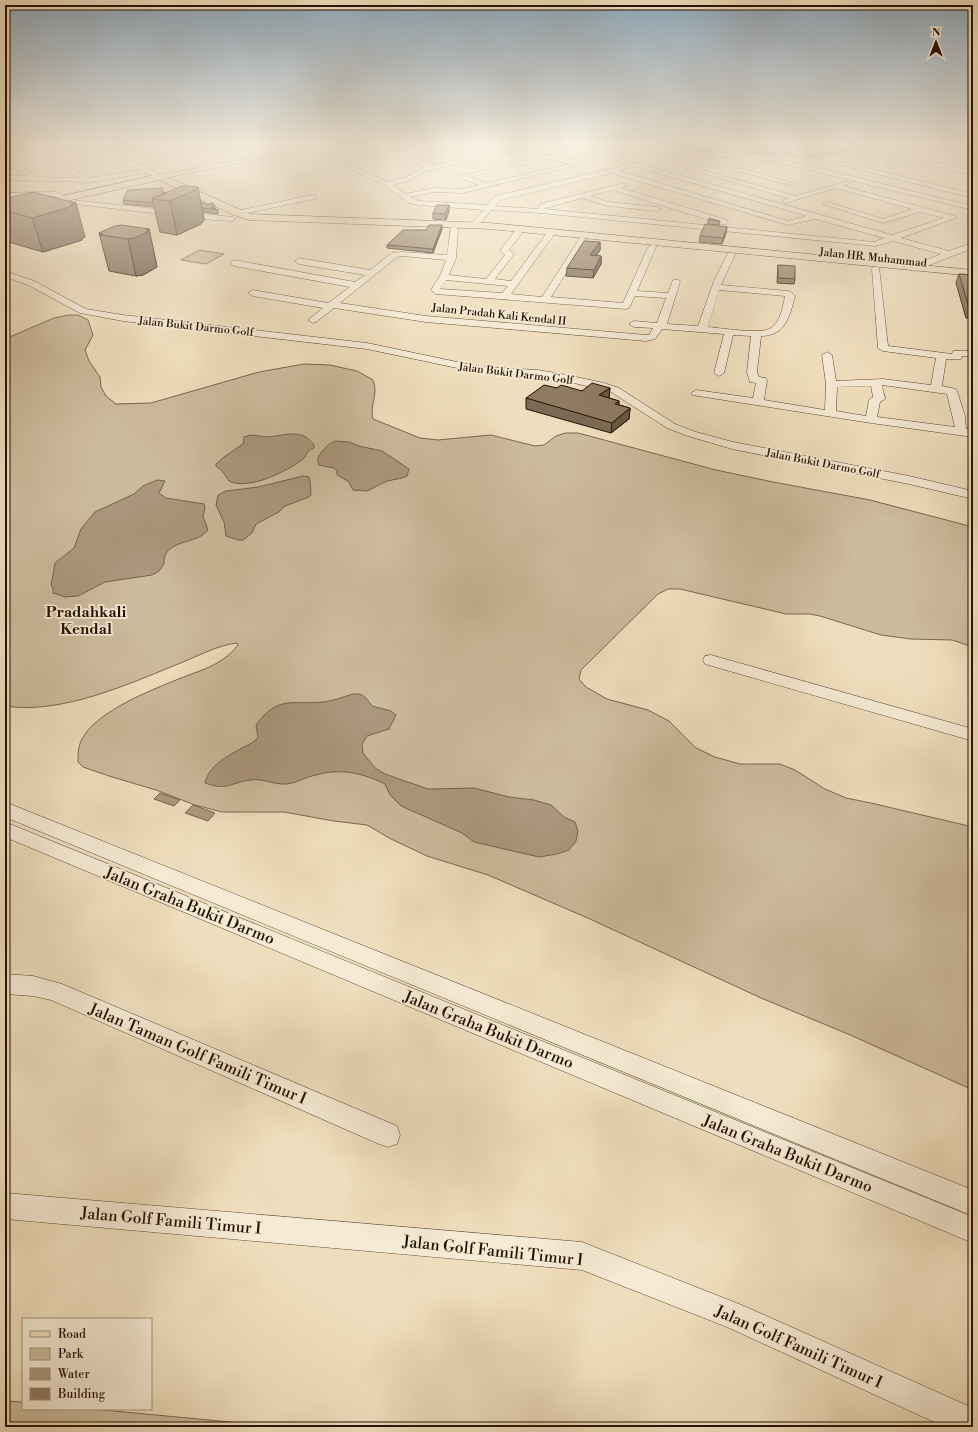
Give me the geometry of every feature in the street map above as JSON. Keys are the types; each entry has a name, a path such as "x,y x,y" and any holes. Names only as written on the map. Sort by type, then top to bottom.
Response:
{"main road":[{"path":"5,218 41,210"},
{"name":"Jalan HR. Muhammad","path":"221,210 242,222 426,226 474,225 657,246"},
{"name":"Jalan HR. Muhammad","path":"426,226 681,248 973,279"},
{"name":"Jalan HR. Muhammad","path":"681,248 731,255 973,273"}],"street":[{"path":"143,210 213,218 234,216 259,210"},
{"path":"474,225 487,210"},
{"path":"525,210 875,244 952,218 950,216 924,210"},
{"path":"684,210 744,229 752,233"},
{"path":"742,210 788,223 817,216"},
{"path":"795,210 949,254"},
{"path":"846,210 885,221 918,210"},
{"path":"884,212 900,216"},
{"path":"454,229 452,258 444,277 435,290 627,305 631,293 657,246"},
{"path":"489,281 510,254 504,251 518,233"},
{"path":"505,296 549,236"},
{"path":"545,299 583,240"},
{"path":"914,268 973,245"},
{"path":"313,320 395,255 399,254 452,258"},
{"path":"702,329 716,286 731,255"},
{"path":"299,261 371,273"},
{"path":"234,263 356,285"},
{"name":"Jalan Bukit Darmo Golf","path":"5,269 39,281 91,308 121,314 372,342 466,364 550,369 593,378 622,387 660,413 698,430 734,439 911,474 973,489"},
{"path":"876,269 883,348 940,356 956,357 958,353 973,354"},
{"name":"Jalan Bukit Darmo Golf","path":"5,274 31,283 75,307 92,313 123,318 367,346 481,370 538,373 590,383 615,390 671,426 692,434 732,445 909,480 973,495"},
{"path":"444,277 515,284"},
{"path":"660,326 676,282"},
{"path":"634,324 729,332 772,332 778,327 786,312 790,296 788,294 716,286"},
{"name":"Jalan Pradah Kali Kendal II","path":"253,293 330,306 426,319 646,338 652,337 660,326"},
{"path":"631,293 672,296"},
{"path":"605,304 609,294"},
{"path":"326,296 339,298"},
{"path":"719,373 729,332"},
{"path":"756,333 752,372 754,379 762,380 758,402"},
{"path":"827,355 833,384 833,402 830,414"},
{"path":"936,388 940,356"},
{"path":"871,420 875,400 879,399 876,383"},
{"path":"833,384 899,383 936,388 952,392 959,416 961,432"},
{"path":"696,393 871,420 973,433"},
{"path":"712,660 973,735"},
{"name":"Jalan Graha Bukit Darmo","path":"5,810 663,1089 973,1230"},
{"name":"Jalan Graha Bukit Darmo","path":"5,829 663,1089 973,1203"},
{"name":"Jalan Taman Golf Famili Timur I","path":"5,984 33,986 54,991 388,1135"},
{"name":"Jalan Golf Famili Timur I","path":"5,1206 582,1256 734,1316 973,1424"}],"green space":[{"path":"199,250 224,254 206,264 181,260"},
{"path":"78,315 88,320 93,335 85,350 89,361 100,377 101,387 106,396 116,404 151,403 259,372 304,364 330,365 357,371 373,380 375,385 375,395 372,409 373,419 420,438 438,440 491,435 535,446 544,445 556,436 565,433 578,433 716,470 870,500 973,527 973,647 952,640 911,639 881,635 820,616 810,614 786,614 680,589 668,589 658,594 581,670 579,679 586,687 607,699 648,710 669,721 696,748 715,757 740,764 780,764 795,770 825,789 846,798 973,827 973,1090 848,1034 761,998 590,919 488,875 427,856 391,839 367,825 284,812 222,812 195,805 156,790 83,767 78,762 81,741 88,730 100,719 113,710 145,693 216,664 233,651 238,645 237,643 223,646 119,688 73,702 27,708 5,706 5,339 54,318"},
{"path":"5,1401 22,1402 22,1410 104,1410 282,1427 5,1427"}],"water":[{"path":"289,434 306,437 314,445 314,448 308,452 303,459 278,474 257,482 237,483 229,481 223,472 216,466 216,464 224,457 243,444 244,437 251,435 268,437"},
{"path":"335,441 349,442 359,446 382,451 409,469 407,476 387,481 367,491 353,490 348,481 337,475 337,471 334,468 319,465 318,458 322,451"},
{"path":"303,476 309,477 310,480 311,495 309,497 285,506 279,512 256,524 252,533 243,540 226,536 224,522 216,505 218,495 226,491 258,487"},
{"path":"157,480 165,481 159,493 166,498 204,504 205,508 203,516 208,530 203,535 174,546 169,550 165,556 164,564 159,571 152,575 105,582 78,596 65,597 53,593 53,588 51,586 55,563 74,548 81,529 95,512 134,494 143,486"},
{"path":"353,694 360,694 366,698 372,706 391,711 396,715 389,729 367,736 362,744 363,753 375,768 385,774 428,789 474,788 509,797 534,800 551,805 564,817 575,822 578,831 576,841 569,850 539,857 474,842 462,833 401,806 390,795 385,784 360,774 343,772 325,773 287,784 255,780 243,781 228,786 205,783 208,775 218,763 255,741 258,737 256,725 271,709 286,703 312,703 327,701"},
{"path":"160,793 180,800 174,806 154,799"},
{"path":"193,805 215,813 208,821 185,813"}],"building":[{"path":"5,210 60,210 32,218"},
{"path":"435,210 447,210 445,214 433,213"},
{"path":"709,218 720,221 708,220"},
{"path":"705,224 727,227 723,238 700,236"},
{"path":"121,225 149,229 146,231 150,231 128,239 100,235 103,234 99,233"},
{"path":"429,225 442,225 433,249 387,245 403,230 426,230"},
{"path":"584,241 600,242 590,255 601,256 594,270 567,268"},
{"path":"778,265 795,266 795,279 778,278"},
{"path":"959,274 973,275 973,308 969,308"},
{"path":"592,383 610,388 599,395 619,401 615,404 630,408 612,423 526,398 544,385 557,388 561,385 582,391"}],"district":[{"name":"Pradahkali Kendal","path":"86,620"}]}
